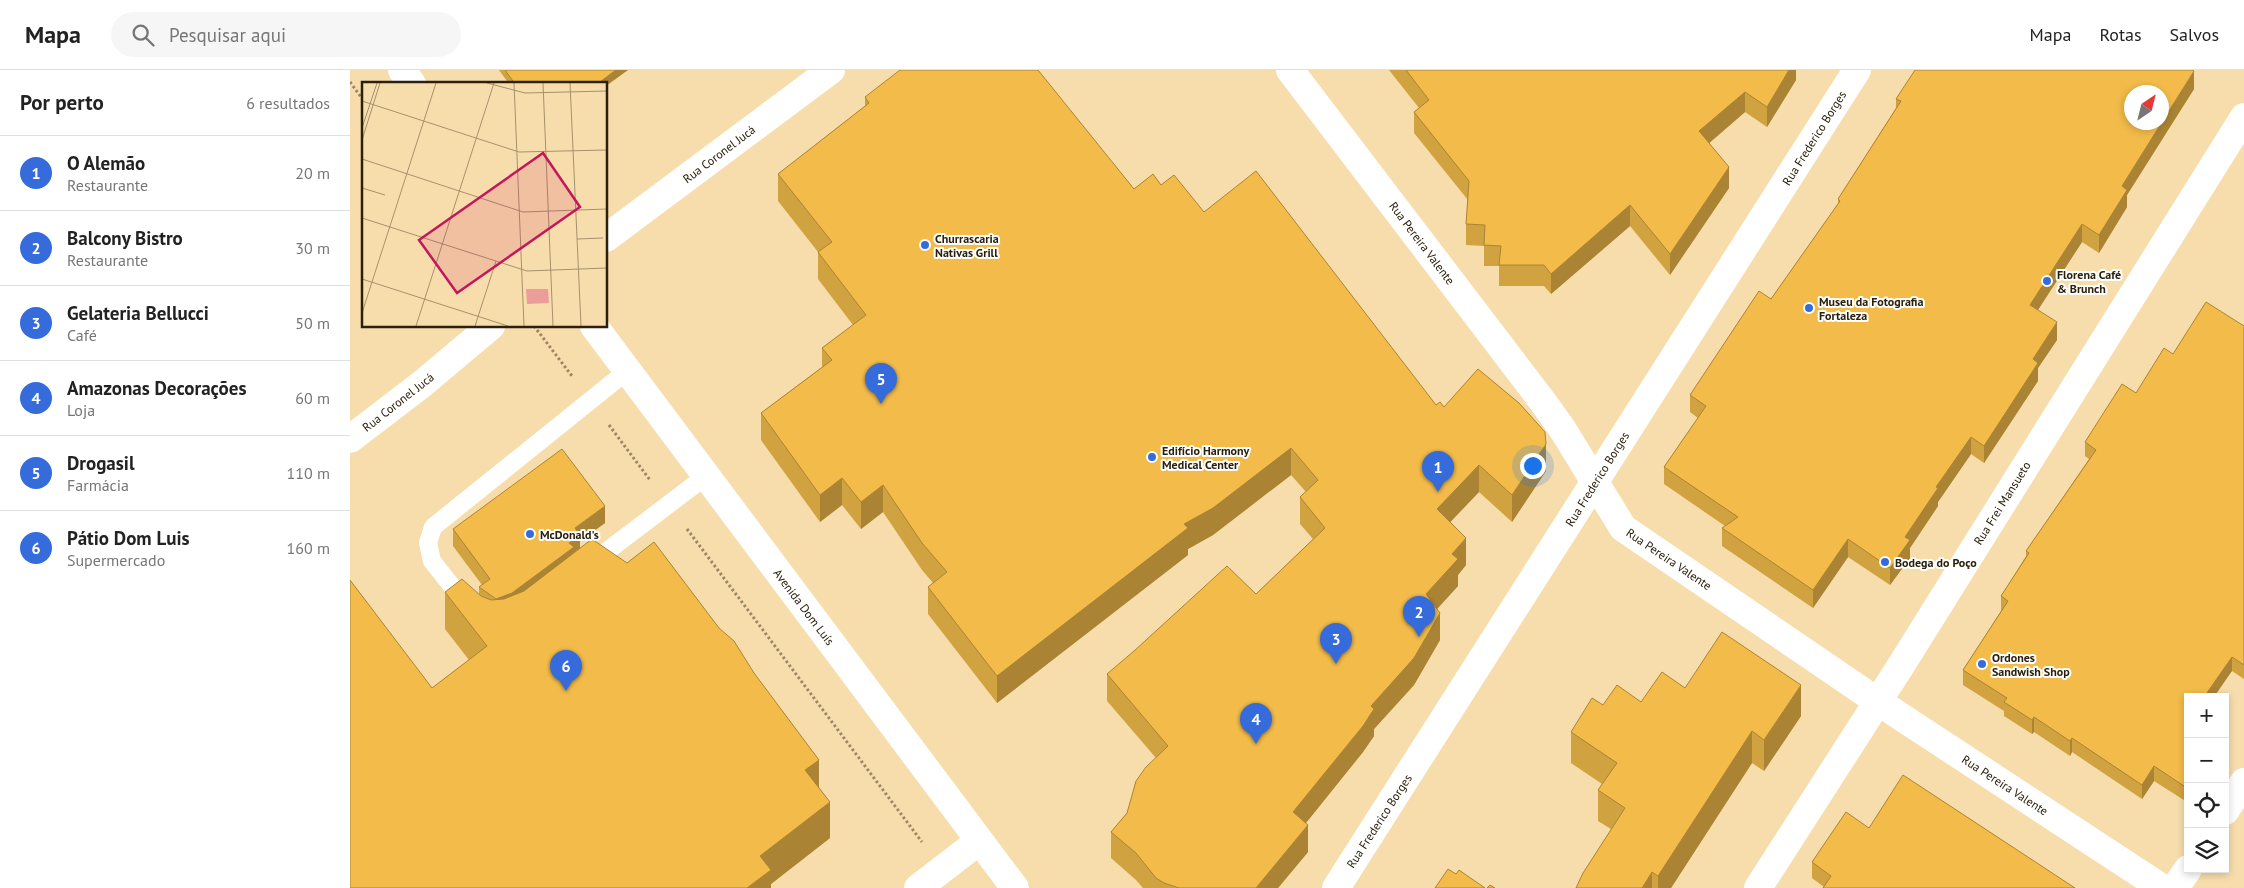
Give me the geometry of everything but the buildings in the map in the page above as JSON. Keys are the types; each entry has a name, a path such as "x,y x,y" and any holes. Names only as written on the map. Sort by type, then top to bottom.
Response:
{"street":[{"path":"402,70 411,82"},
{"name":"Rua Coronel Jucá","path":"608,237 831,70"},
{"name":"Rua Pereira Valente","path":"1290,70 1543,402 1624,528 1878,701 2162,888"},
{"name":"Rua Frederico Borges","path":"1336,888 1857,70"},
{"name":"Rua Frei Mansueto","path":"1758,888 1878,701 2244,117"},
{"name":"Rua Coronel Jucá","path":"350,439 422,384 489,328"},
{"name":"Avenida Dom Luís","path":"595,328 1015,888"},
{"path":"2229,805 2244,782"},
{"path":"918,888 979,841"},
{"path":"2176,888 2185,873"}],"lane":[{"path":"478,618 432,561 428,542 433,527 627,371"},
{"path":"573,577 706,476"}],"path":[{"path":"350,82 362,97"},
{"path":"536,328 915,833"}],"place":[{"name":"Churrascaria Nativas Grill","path":"925,245"},
{"name":"Florena Café & Brunch","path":"2047,281"},
{"name":"Museu da Fotografia Fortaleza","path":"1809,308"},
{"name":"Drogasil","path":"881,404"},
{"name":"Edifício Harmony Medical Center","path":"1152,457"},
{"name":"O Alemão","path":"1438,492"},
{"name":"McDonald's","path":"530,534"},
{"name":"Bodega do Poço","path":"1885,562"},
{"name":"Balcony Bistro","path":"1419,637"},
{"name":"Gelateria Bellucci","path":"1336,664"},
{"name":"Ordones Sandwish Shop","path":"1982,664"},
{"name":"Pátio Dom Luis","path":"566,691"},
{"name":"Amazonas Decorações","path":"1256,744"}]}
